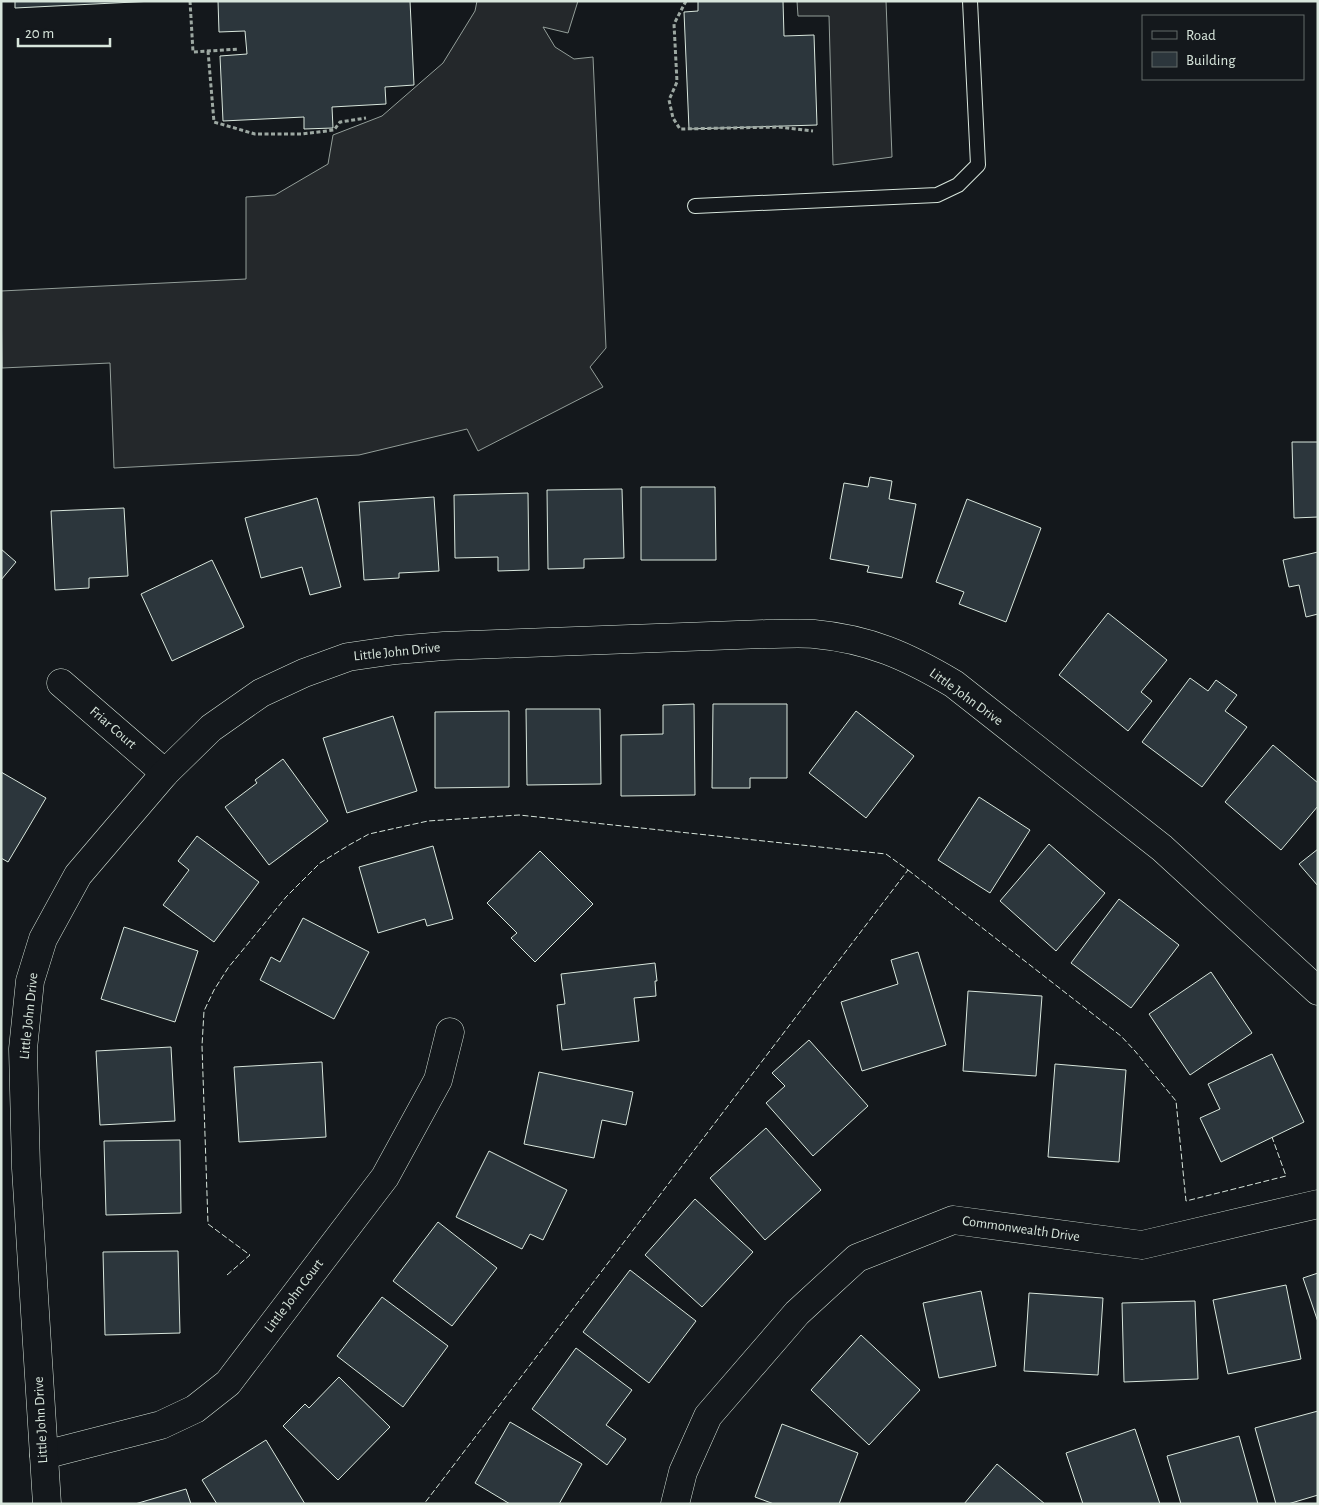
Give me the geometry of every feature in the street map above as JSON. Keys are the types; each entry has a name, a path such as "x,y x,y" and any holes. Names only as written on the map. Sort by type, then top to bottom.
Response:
{"street":[{"name":"Little John Drive","path":"46,1504 26,1168 23,1049 30,981 43,940 78,875 165,773 211,728 261,693 304,673 348,657 444,646 813,634 860,641 887,649 925,667 954,684 1162,848 1318,991"},
{"name":"Friar Court","path":"61,684 165,773"},
{"name":"Little John Court","path":"44,1455 161,1425 195,1409 228,1383 385,1177 438,1080 450,1032"},
{"name":"Commonwealth Drive","path":"675,1504 683,1472 708,1416 797,1313 857,1258 953,1220 1142,1245 1318,1204"}],"lane":[{"path":"695,206 937,195 958,185 978,165 970,1"}],"path":[{"path":"190,1 193,52 239,49"},
{"path":"686,1 674,24 676,82 669,100 673,118 680,129 779,127 813,131"},
{"path":"208,50 214,122 255,134 302,134 334,130 340,122 366,118"}],"shaded area":[{"path":"477,1 578,1 568,33 543,27 555,47 574,59 593,57 606,348 590,367 603,387 478,451 467,429 359,455 114,468 110,363 2,368 1,291 246,279 246,197 275,195 328,164 333,135 382,116 443,63 475,11"},
{"path":"797,1 886,1 892,157 833,165 829,16 798,16"}],"building":[{"path":"15,1 154,1 15,8"},
{"path":"218,1 410,1 414,85 385,87 386,104 332,107 333,128 304,129 304,117 223,121 220,56 247,54 245,31 219,32"},
{"path":"698,1 783,1 784,36 814,35 817,125 689,129 684,12 698,11"},
{"path":"1292,442 1318,442 1318,517 1294,518"},
{"path":"870,477 892,481 889,499 916,504 902,578 867,572 869,566 830,559 844,483 868,487"},
{"path":"641,487 715,487 716,560 641,560"},
{"path":"622,489 624,558 584,559 584,568 548,569 547,490"},
{"path":"528,493 529,570 498,571 498,557 455,558 454,495"},
{"path":"434,497 439,571 399,573 399,578 364,580 359,502"},
{"path":"317,498 341,587 310,595 302,567 261,578 245,518"},
{"path":"967,499 1041,528 1006,622 959,604 964,592 936,582"},
{"path":"124,508 128,576 89,578 89,588 55,590 51,511"},
{"path":"1,549 16,562 1,580"},
{"path":"1318,552 1318,614 1306,617 1299,585 1289,587 1283,560"},
{"path":"212,560 244,627 172,661 141,594"},
{"path":"1108,613 1167,660 1141,692 1152,701 1128,731 1059,675"},
{"path":"1190,678 1208,691 1216,680 1237,695 1225,711 1247,727 1202,787 1142,742"},
{"path":"694,704 695,795 621,796 621,735 663,734 663,705"},
{"path":"713,704 787,704 787,778 750,778 750,788 712,788"},
{"path":"526,709 600,709 601,784 527,785"},
{"path":"509,711 509,787 435,788 435,712"},
{"path":"856,711 914,756 866,818 809,773"},
{"path":"393,716 417,791 347,813 323,738"},
{"path":"1273,745 1318,783 1318,806 1281,850 1225,802"},
{"path":"283,759 328,821 269,865 225,807 257,783 255,780"},
{"path":"1,772 46,798 8,862 1,858"},
{"path":"979,797 1030,830 990,893 938,860"},
{"path":"197,836 259,882 214,942 163,905 189,870 178,861"},
{"path":"1049,844 1105,893 1056,951 1000,901"},
{"path":"433,846 453,919 427,926 425,919 378,933 359,867"},
{"path":"1318,849 1318,886 1299,864"},
{"path":"540,851 593,904 535,962 511,938 517,933 487,903"},
{"path":"1119,899 1179,945 1131,1008 1071,963"},
{"path":"303,918 369,952 334,1019 260,980 271,957 280,962"},
{"path":"124,927 198,951 175,1022 101,999"},
{"path":"918,952 946,1045 862,1071 841,1002 898,984 891,960"},
{"path":"655,963 656,996 634,998 639,1041 562,1050 557,1005 565,1004 561,974"},
{"path":"1211,972 1252,1033 1190,1075 1149,1014"},
{"path":"968,991 1042,996 1036,1076 963,1071"},
{"path":"809,1040 868,1106 813,1156 766,1103 785,1086 772,1073"},
{"path":"171,1047 175,1121 100,1125 96,1051"},
{"path":"1272,1054 1304,1122 1221,1162 1200,1118 1220,1109 1208,1084"},
{"path":"322,1062 326,1137 239,1142 234,1067"},
{"path":"1055,1064 1126,1070 1119,1162 1048,1157"},
{"path":"539,1072 633,1092 626,1125 602,1120 594,1158 524,1144"},
{"path":"766,1128 821,1190 765,1240 710,1178"},
{"path":"180,1140 181,1213 106,1215 104,1141"},
{"path":"489,1151 567,1190 543,1240 530,1234 522,1249 456,1217"},
{"path":"695,1199 753,1252 702,1307 645,1255"},
{"path":"438,1222 497,1268 452,1326 393,1281"},
{"path":"178,1251 180,1333 105,1335 103,1252"},
{"path":"630,1270 696,1321 649,1383 583,1332"},
{"path":"1318,1273 1318,1322 1303,1278"},
{"path":"1286,1285 1301,1359 1228,1374 1213,1300"},
{"path":"981,1291 996,1366 939,1378 923,1303"},
{"path":"1029,1293 1103,1298 1098,1375 1024,1371"},
{"path":"382,1297 448,1346 403,1407 337,1356"},
{"path":"1195,1301 1198,1379 1124,1382 1122,1303"},
{"path":"861,1335 920,1390 869,1445 811,1390"},
{"path":"576,1348 632,1390 606,1425 626,1439 607,1465 532,1409"},
{"path":"339,1377 390,1427 338,1480 283,1426 305,1404 309,1408"},
{"path":"1318,1411 1318,1495 1288,1504 1276,1504 1255,1428"},
{"path":"510,1422 582,1464 559,1504 510,1504 475,1483"},
{"path":"782,1424 858,1453 839,1504 774,1504 755,1497"},
{"path":"1135,1429 1160,1504 1083,1504 1066,1453"},
{"path":"1239,1436 1258,1504 1181,1504 1167,1456"},
{"path":"266,1440 305,1504 217,1504 202,1480"},
{"path":"997,1464 1045,1504 964,1504"},
{"path":"186,1489 191,1504 135,1504"}],"fence":[{"path":"227,1275 250,1255 208,1224 202,1046 204,1011 214,990 228,968 286,897 320,863 349,845 369,834 428,821 519,815 886,854 908,870 424,1504"},
{"path":"908,870 1121,1036 1135,1051 1176,1101 1186,1201 1286,1176 1272,1137"}]}
